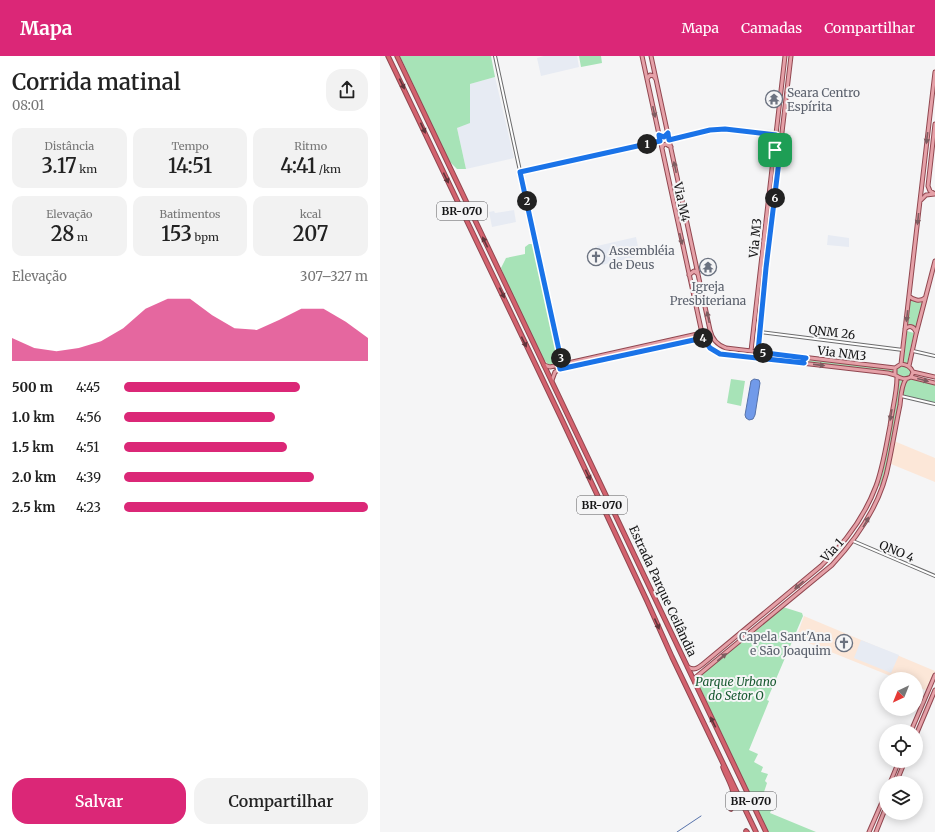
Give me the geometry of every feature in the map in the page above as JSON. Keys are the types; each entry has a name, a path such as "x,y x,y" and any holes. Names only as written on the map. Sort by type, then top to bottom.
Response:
{"highway":[{"name":"Estrada Parque Ceilândia","path":"388,56 572,440 672,657 756,832"},
{"name":"Estrada Parque Ceilândia","path":"397,56 766,832"},
{"path":"430,143 433,144 436,140"},
{"path":"495,280 496,276 502,278"},
{"path":"572,440 576,441 578,437"},
{"path":"633,570 636,567 640,569"},
{"path":"722,760 722,765 734,795 734,804 731,809"},
{"path":"729,774 733,774 736,770"}],"main road":[{"name":"Via M4","path":"642,56 702,333"},
{"name":"Via M4","path":"651,56 698,274"},
{"path":"785,56 784,74 786,76 789,75"},
{"name":"Via M3","path":"751,351 785,56"},
{"path":"772,217 791,56"},
{"path":"645,72 654,70"},
{"path":"935,72 934,92 925,152 903,350 900,364 895,368 896,376 906,379 911,377 935,383"},
{"path":"647,79 650,75 654,76 655,78"},
{"path":"778,110 781,109 783,111 783,128"},
{"path":"935,124 933,154 928,186 930,191 935,194"},
{"path":"659,135 664,137 668,133"},
{"path":"775,141 774,161 779,161"},
{"path":"662,149 663,145 666,144 670,147"},
{"path":"920,202 926,195 935,194"},
{"path":"768,198 771,196 773,197 772,217"},
{"name":"Via M3","path":"760,332 772,217"},
{"path":"909,366 935,261"},
{"path":"687,267 692,269 696,266"},
{"path":"760,268 763,270 766,268"},
{"path":"689,275 694,272 698,274"},
{"name":"Via NM3","path":"698,274 713,339 723,347 895,368"},
{"path":"909,296 918,300 925,298"},
{"path":"905,330 908,327 913,327 916,334"},
{"path":"758,352 760,332"},
{"path":"543,365 550,367 560,366 690,341 703,338 702,333 560,366 555,372 552,382"},
{"path":"690,336 690,341"},
{"name":"Via NM3","path":"703,338 712,350 720,354 888,373 896,376"},
{"path":"752,340 755,342 759,340"},
{"path":"732,355 735,352 734,349"},
{"path":"742,350 740,353 742,356"},
{"path":"796,362 798,361 798,357"},
{"path":"804,363 802,361 806,358"},
{"path":"900,364 909,366 913,372 935,377"},
{"path":"911,377 913,372"},
{"name":"Via 1","path":"687,666 692,669 698,667 808,577 835,553 848,537 858,523 877,485 881,470 896,376"},
{"name":"Via 1","path":"695,684 696,677 824,572 853,541 867,521 879,495 889,465 901,396 906,379"},
{"path":"881,470 878,485 880,488 882,487"},
{"path":"868,505 871,503 876,492 878,492 879,495"},
{"path":"808,577 812,576 822,567 825,568 824,572"},
{"path":"754,622 758,627"},
{"path":"914,724 935,675"},
{"path":"921,724 935,690"},
{"path":"869,832 879,809"},
{"path":"876,832 881,820"}],"street":[{"path":"495,56 560,366"},
{"path":"669,140 710,130 725,129 776,135"},
{"path":"520,172 660,141"},
{"name":"QNM 26","path":"760,332 903,350"},
{"path":"912,351 935,356"},
{"path":"901,396 935,404"},
{"name":"QNO 4","path":"853,541 935,576"}],"shaded area":[{"path":"544,56 577,56 579,67 541,76 537,58"},
{"path":"495,77 514,158 466,169 457,128 470,122 470,84"},
{"path":"514,210 516,222 492,227 489,212 494,211 495,213"},
{"path":"828,235 849,238 849,247 827,245"},
{"path":"636,237 640,256 602,265 597,246"},
{"path":"894,441 935,458 935,482 891,464"},
{"path":"804,616 935,671 927,691 923,689 923,672 881,672 796,638"},
{"path":"861,640 899,655 891,672 854,658"}],"green space":[{"path":"400,56 491,56 495,77 470,84 470,123 457,128 466,169 457,169 449,161"},
{"path":"579,56 601,56 602,63 581,67"},
{"path":"529,244 534,244 560,363 550,366 545,361 532,337 501,268 506,258 525,254 525,247"},
{"path":"910,300 923,303 916,327 907,325"},
{"path":"907,331 914,333 907,364 903,363"},
{"path":"806,360 893,369 892,373 805,362"},
{"path":"904,366 910,370 911,373 908,377 903,377 896,374 895,370"},
{"path":"731,379 745,381 741,406 727,403"},
{"path":"911,379 935,385 935,403 903,395 905,382"},
{"path":"899,380 903,381 888,463 880,487 879,485"},
{"name":"Parque Urbano do Setor O","path":"783,607 802,613 803,616 767,700 769,701 749,750 758,754 754,762 763,767 761,772 768,774 765,781 767,783 764,792 776,799 770,813 816,832 768,832 697,681 698,677"}],"water":[{"path":"754,379 759,380 760,383 755,415 753,419 749,420 745,415 751,381"}],"waterway":[{"path":"677,832 701,816"}],"place":[{"name":"Seara Centro Espírita","path":"774,99"},
{"name":"Assembléia de Deus","path":"596,257"},
{"name":"Igreja Presbiteriana","path":"708,267"},
{"name":"Capela Sant'Ana e São Joaquim","path":"844,643"}],"route":[{"path":"725,129 776,135 775,150 774,161 779,161 766,268 758,352 806,358 802,361 804,363 720,354 710,348 703,338 560,369 559,365 562,364 520,172 660,141 659,135 664,137 668,133 669,140 710,130 725,129"}]}
